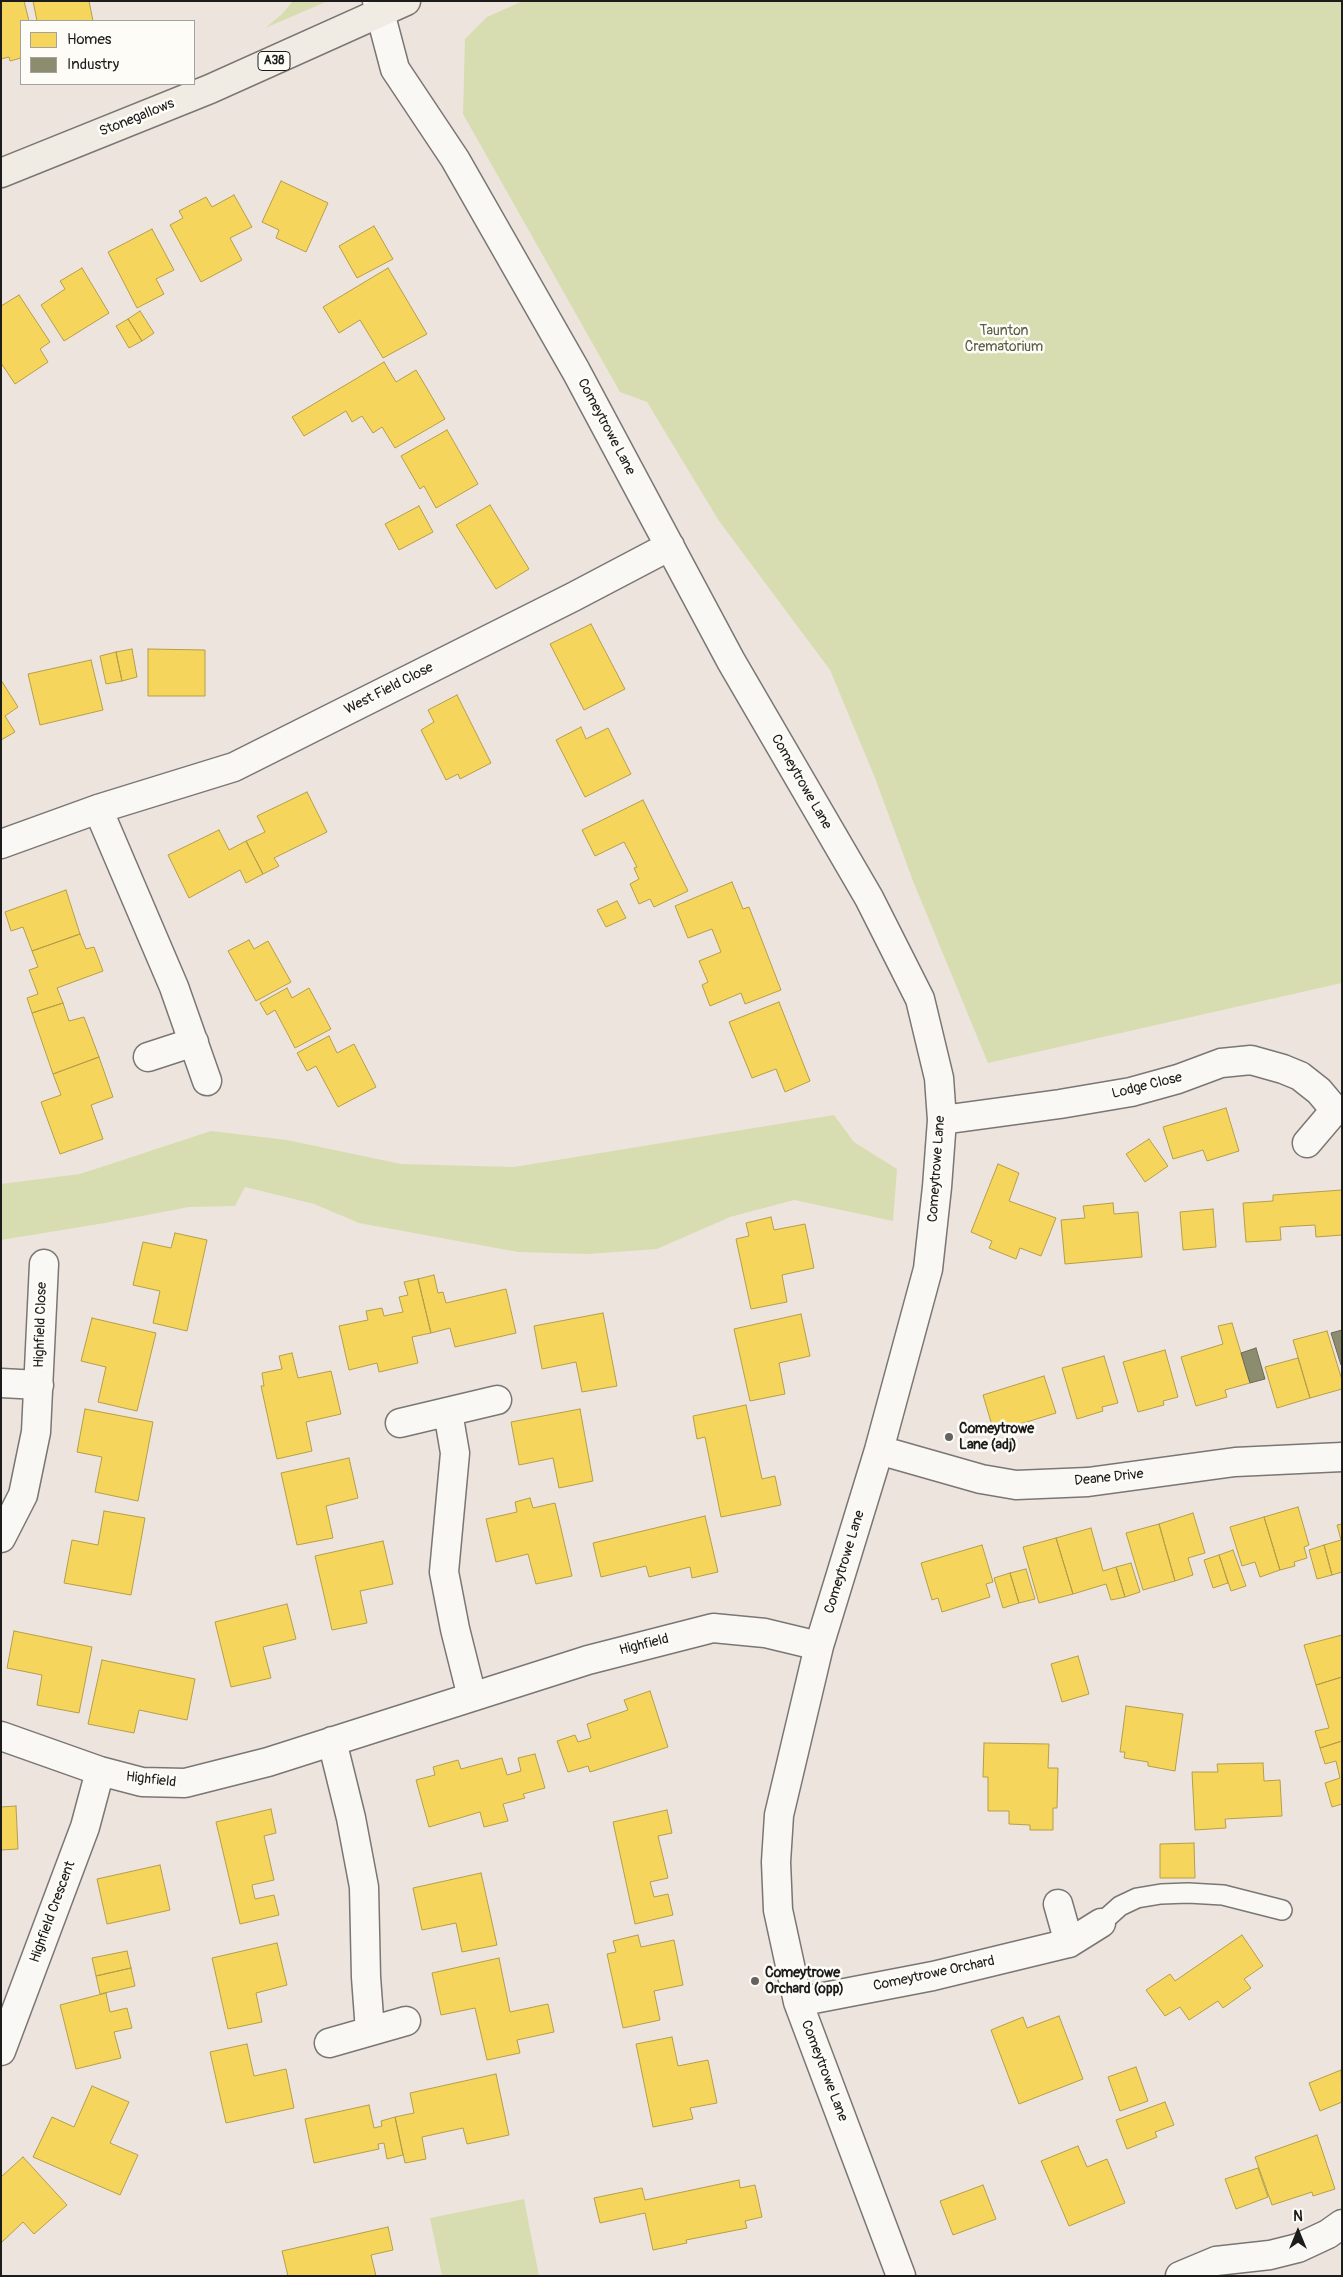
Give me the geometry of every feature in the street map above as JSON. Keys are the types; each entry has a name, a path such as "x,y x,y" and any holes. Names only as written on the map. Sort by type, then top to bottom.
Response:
{"main road":[{"name":"A38","path":"379,7 406,1"},
{"name":"Stonegallows","path":"1,173 210,89 379,7"}],"street":[{"name":"Comeytrowe Lane","path":"379,7 395,68 460,167 576,371 731,662 869,898 920,1000 939,1078 942,1120 928,1269 879,1450 819,1646 779,1815 776,1862 778,1910 798,2002 901,2276"},
{"name":"West Field Close","path":"1,844 98,808 234,767 573,597 670,546"},
{"path":"98,808 174,987 207,1081"},
{"path":"148,1057 194,1042"},
{"name":"Lodge Close","path":"942,1120 1131,1092 1178,1079 1221,1063 1251,1060 1300,1076 1318,1091 1338,1114 1307,1143"},
{"name":"Highfield Close","path":"1,1538 23,1495 36,1432 44,1264"},
{"name":"Highfield Close","path":"1,1383 39,1385"},
{"path":"400,1423 497,1400"},
{"path":"448,1412 455,1453 444,1572 455,1629 472,1697"},
{"name":"Deane Drive","path":"879,1450 981,1479 1016,1485 1088,1482 1235,1462 1342,1457"},
{"name":"Highfield","path":"1,1736 100,1771 142,1782 185,1783 268,1762 588,1660 714,1628 766,1633 819,1646"},
{"path":"332,1741 351,1818 364,1887 366,1977 370,2031"},
{"name":"Highfield Crescent","path":"1,2051 85,1827 100,1771"},
{"path":"1058,1904 1069,1943"},
{"name":"Comeytrowe Orchard","path":"798,2002 933,1976 1069,1943 1101,1923"},
{"path":"329,2043 406,2021"},
{"path":"1180,2276 1216,2261 1270,2255 1298,2248 1328,2234 1342,2224"}],"lane":[{"path":"1101,1923 1120,1906 1137,1898 1188,1892 1224,1895 1282,1910"}],"green space":[{"path":"293,1 328,1 265,28 281,15"},
{"name":"Taunton Crematorium","path":"523,1 1342,1 1342,983 988,1063 913,881 875,778 830,670 719,521 647,402 620,392 463,114 465,39 487,17"},
{"path":"834,1115 854,1142 897,1169 893,1221 794,1200 730,1217 657,1249 588,1254 518,1252 359,1223 314,1204 245,1187 235,1206 189,1207 1,1240 1,1184 80,1174 211,1131 287,1140 401,1164 514,1167"},
{"path":"524,2199 539,2276 442,2276 430,2218"}],"building: Homes":[{"path":"1,1 24,1 29,20 20,20 20,58 10,61 9,57 1,59"},
{"path":"33,1 89,1 93,20 37,20"},
{"path":"281,181 328,203 306,252 276,238 279,230 262,222"},
{"path":"234,195 252,227 230,238 242,260 201,282 170,225 183,218 179,211 206,197 212,207"},
{"path":"374,226 393,259 357,278 339,246"},
{"path":"152,229 174,270 156,279 164,294 137,308 108,252"},
{"path":"82,268 109,313 64,341 41,305 65,289 60,281"},
{"path":"388,268 427,334 383,358 360,320 339,333 323,307"},
{"path":"19,295 50,342 40,349 48,362 15,384 1,363 1,306"},
{"path":"140,311 154,333 142,341 128,319"},
{"path":"128,319 142,341 129,348 116,326"},
{"path":"384,362 396,382 416,370 445,419 395,448 382,427 373,433 362,416 352,422 346,411 304,436 292,417"},
{"path":"447,430 478,484 436,508 424,486 420,489 401,456"},
{"path":"490,505 529,569 496,589 456,525"},
{"path":"419,506 433,532 399,550 385,524"},
{"path":"591,624 625,689 584,710 550,644"},
{"path":"132,649 137,677 122,681 116,652"},
{"path":"148,649 205,650 205,696 148,696"},
{"path":"116,652 122,681 106,684 100,656"},
{"path":"91,660 103,710 40,725 28,674"},
{"path":"1,680 18,707 5,716 15,732 1,740"},
{"path":"457,695 491,763 460,779 458,774 446,780 421,730 434,722 428,710"},
{"path":"581,727 586,739 608,728 631,774 585,797 556,740"},
{"path":"307,792 327,832 274,858 279,866 263,874 246,841 265,832 257,816"},
{"path":"643,800 688,891 654,907 650,899 639,904 630,884 639,879 634,868 637,867 624,842 595,856 582,830"},
{"path":"219,830 229,850 246,841 263,874 246,883 240,870 189,898 168,855"},
{"path":"732,882 743,909 749,907 781,990 745,1004 741,993 710,1006 702,985 708,982 699,961 721,952 712,929 688,938 675,906"},
{"path":"66,890 80,934 32,951 23,927 11,931 5,912"},
{"path":"617,901 626,918 606,927 597,910"},
{"path":"80,934 86,949 94,947 103,971 57,988 63,1003 32,1013 27,998 38,994 29,970 38,967 32,951"},
{"path":"249,940 254,949 268,941 291,982 256,1001 228,951"},
{"path":"287,988 292,998 309,988 331,1029 295,1048 275,1010 267,1015 260,1003"},
{"path":"779,1002 810,1081 785,1092 776,1069 752,1078 729,1022"},
{"path":"63,1003 69,1021 84,1017 99,1057 53,1074 32,1013"},
{"path":"329,1036 337,1053 354,1044 376,1087 338,1107 316,1066 307,1071 297,1053"},
{"path":"99,1057 113,1097 91,1105 103,1139 60,1154 41,1102 61,1095 53,1074"},
{"path":"1226,1108 1239,1151 1207,1161 1203,1150 1173,1159 1163,1127"},
{"path":"1149,1139 1168,1166 1145,1182 1126,1154"},
{"path":"998,1164 1019,1173 1009,1201 1056,1218 1041,1256 1020,1248 1016,1259 989,1248 992,1241 971,1232"},
{"path":"1342,1190 1342,1235 1316,1237 1315,1225 1280,1227 1281,1240 1246,1242 1243,1203 1273,1201 1273,1195"},
{"path":"1113,1203 1114,1214 1138,1212 1142,1257 1065,1264 1061,1220 1085,1218 1083,1206"},
{"path":"1213,1209 1216,1247 1183,1250 1180,1212"},
{"path":"771,1217 774,1230 805,1224 814,1268 782,1275 787,1302 751,1309 736,1239 749,1236 746,1223"},
{"path":"175,1233 207,1240 187,1331 153,1323 160,1291 133,1285 143,1242 171,1248"},
{"path":"434,1275 438,1293 443,1292 446,1303 506,1289 516,1333 455,1347 450,1328 431,1333 418,1279"},
{"path":"418,1279 431,1333 412,1337 418,1363 379,1372 377,1363 349,1370 339,1326 368,1320 366,1311 382,1308 384,1316 403,1312 399,1297 408,1295 404,1282"},
{"path":"603,1313 617,1386 582,1392 576,1362 542,1369 534,1326"},
{"path":"801,1314 810,1356 779,1363 785,1394 750,1401 734,1329"},
{"path":"92,1318 156,1333 137,1411 98,1402 106,1367 81,1361"},
{"path":"1232,1323 1250,1383 1225,1390 1227,1397 1196,1406 1181,1357 1223,1344 1218,1326"},
{"path":"1327,1331 1342,1380 1342,1389 1310,1398 1293,1340"},
{"path":"1165,1350 1178,1397 1163,1401 1164,1405 1138,1412 1123,1362"},
{"path":"292,1353 298,1378 331,1371 341,1414 306,1422 312,1451 277,1459 261,1386 264,1386 262,1373 282,1369 279,1356"},
{"path":"1104,1356 1118,1403 1102,1407 1103,1411 1077,1419 1062,1368"},
{"path":"1298,1358 1310,1398 1277,1408 1265,1367"},
{"path":"1044,1376 1056,1413 994,1432 983,1395"},
{"path":"746,1405 762,1479 775,1476 781,1505 721,1517 705,1437 697,1439 693,1416"},
{"path":"85,1409 153,1422 138,1501 95,1492 102,1457 77,1452"},
{"path":"580,1409 593,1481 559,1488 553,1458 519,1465 511,1422"},
{"path":"349,1458 358,1498 326,1506 333,1538 297,1545 281,1473"},
{"path":"530,1498 533,1508 555,1503 572,1576 536,1584 528,1554 496,1562 486,1519 517,1512 515,1502"},
{"path":"1298,1507 1309,1545 1304,1547 1307,1558 1294,1562 1295,1566 1280,1570 1264,1517"},
{"path":"104,1511 145,1518 131,1595 64,1583 72,1540 98,1545"},
{"path":"1193,1513 1205,1553 1188,1558 1193,1575 1175,1581 1159,1524"},
{"path":"705,1516 718,1572 692,1578 690,1567 649,1577 646,1566 601,1577 593,1543"},
{"path":"1264,1517 1280,1570 1260,1577 1255,1562 1242,1566 1230,1527"},
{"path":"1159,1524 1175,1581 1143,1590 1126,1533"},
{"path":"1342,1524 1342,1572 1332,1575 1324,1545 1341,1540 1337,1525"},
{"path":"1091,1528 1103,1571 1116,1567 1125,1597 1111,1600 1106,1584 1073,1594 1056,1538"},
{"path":"1056,1538 1073,1594 1039,1603 1023,1547"},
{"path":"383,1541 393,1584 360,1591 367,1623 332,1630 315,1556"},
{"path":"982,1545 993,1582 986,1584 990,1597 942,1612 938,1598 932,1600 921,1563"},
{"path":"1324,1545 1332,1575 1317,1579 1309,1550"},
{"path":"1233,1550 1246,1586 1231,1591 1219,1555"},
{"path":"1219,1555 1228,1583 1213,1588 1204,1560"},
{"path":"1131,1563 1140,1592 1125,1597 1116,1567"},
{"path":"1026,1569 1035,1599 1019,1603 1010,1573"},
{"path":"1010,1573 1019,1603 1003,1608 994,1578"},
{"path":"287,1604 296,1639 263,1647 271,1678 231,1687 215,1622"},
{"path":"14,1631 92,1647 79,1713 37,1705 42,1675 7,1668"},
{"path":"1342,1635 1342,1677 1316,1685 1304,1645"},
{"path":"1078,1656 1089,1694 1062,1702 1051,1664"},
{"path":"102,1660 195,1679 187,1720 139,1710 134,1733 88,1724"},
{"path":"1342,1677 1342,1741 1320,1748 1315,1731 1329,1728 1316,1685"},
{"path":"650,1691 668,1747 590,1772 588,1766 568,1772 557,1741 575,1735 578,1742 591,1738 587,1724 628,1710 624,1700"},
{"path":"1126,1706 1183,1714 1175,1771 1148,1766 1148,1762 1124,1758 1125,1752 1120,1752"},
{"path":"1342,1741 1342,1804 1332,1807 1325,1783 1340,1778 1336,1761 1325,1764 1320,1748"},
{"path":"984,1743 1049,1744 1048,1768 1058,1768 1057,1808 1053,1808 1053,1830 1030,1830 1030,1825 1009,1824 1009,1811 988,1811 988,1777 983,1777"},
{"path":"535,1754 545,1788 523,1794 525,1798 503,1804 508,1821 484,1827 480,1812 429,1827 416,1780 435,1775 433,1767 458,1760 461,1769 502,1758 507,1775 521,1771 518,1758"},
{"path":"1263,1763 1264,1781 1280,1780 1282,1816 1225,1819 1226,1828 1195,1830 1192,1772 1218,1772 1217,1764"},
{"path":"16,1806 18,1849 1,1850 1,1807"},
{"path":"271,1809 276,1833 264,1836 274,1880 252,1885 255,1899 274,1895 279,1915 240,1924 216,1822"},
{"path":"667,1810 672,1833 658,1836 668,1878 650,1882 654,1897 668,1894 673,1915 635,1924 613,1822"},
{"path":"1194,1843 1195,1878 1160,1878 1160,1844"},
{"path":"160,1865 170,1910 107,1924 97,1879"},
{"path":"481,1873 497,1945 462,1952 456,1923 422,1930 413,1888"},
{"path":"638,1935 641,1947 674,1940 683,1985 654,1991 660,2020 623,2028 607,1954 616,1952 613,1941"},
{"path":"1242,1935 1263,1966 1244,1979 1251,1988 1223,2008 1218,2001 1189,2020 1180,2007 1165,2016 1146,1990 1170,1974 1175,1981"},
{"path":"277,1943 287,1985 256,1993 262,2022 228,2029 212,1958"},
{"path":"127,1951 131,1968 96,1976 92,1958"},
{"path":"499,1958 510,2012 548,2004 554,2032 517,2040 520,2053 487,2060 475,2008 441,2015 432,1973"},
{"path":"131,1968 135,1986 100,1994 96,1976"},
{"path":"106,1993 110,2012 127,2008 132,2028 114,2032 121,2058 76,2069 60,2005"},
{"path":"1059,2016 1083,2079 1019,2104 991,2030 1023,2017 1027,2028"},
{"path":"672,2037 678,2066 708,2060 717,2103 690,2108 693,2119 653,2127 636,2044"},
{"path":"247,2044 254,2076 286,2069 294,2108 226,2123 210,2052"},
{"path":"1136,2067 1148,2101 1120,2111 1108,2077"},
{"path":"1341,2070 1342,2102 1320,2111 1309,2083"},
{"path":"496,2074 509,2135 467,2144 463,2128 422,2137 426,2159 405,2163 395,2117 414,2113 410,2093"},
{"path":"92,2086 129,2102 110,2143 138,2155 120,2195 33,2157 52,2117 74,2127"},
{"path":"1165,2102 1174,2125 1155,2132 1157,2137 1127,2149 1116,2120"},
{"path":"369,2105 374,2128 382,2126 381,2121 395,2117 403,2155 387,2159 384,2143 378,2144 379,2149 314,2163 305,2119"},
{"path":"1317,2135 1335,2189 1313,2196 1312,2192 1272,2205 1255,2157"},
{"path":"1078,2146 1087,2167 1107,2159 1125,2203 1069,2226 1041,2161"},
{"path":"23,2157 67,2205 34,2234 23,2222 1,2243 1,2177"},
{"path":"1258,2168 1268,2197 1236,2209 1225,2179"},
{"path":"739,2180 740,2188 755,2185 762,2217 745,2221 747,2228 686,2240 687,2243 653,2250 645,2213 600,2223 594,2198 642,2188 645,2200"},
{"path":"983,2185 996,2219 953,2235 940,2201"},
{"path":"388,2227 393,2250 371,2255 376,2276 288,2276 282,2251"}],"building: Industry":[{"path":"1342,1330 1342,1365 1341,1365 1331,1333"},
{"path":"1256,1348 1265,1379 1250,1383 1241,1353"}],"place":[{"name":"Comeytrowe Lane (adj)","path":"949,1437"},
{"name":"Comeytrowe Orchard (opp)","path":"755,1981"}]}
